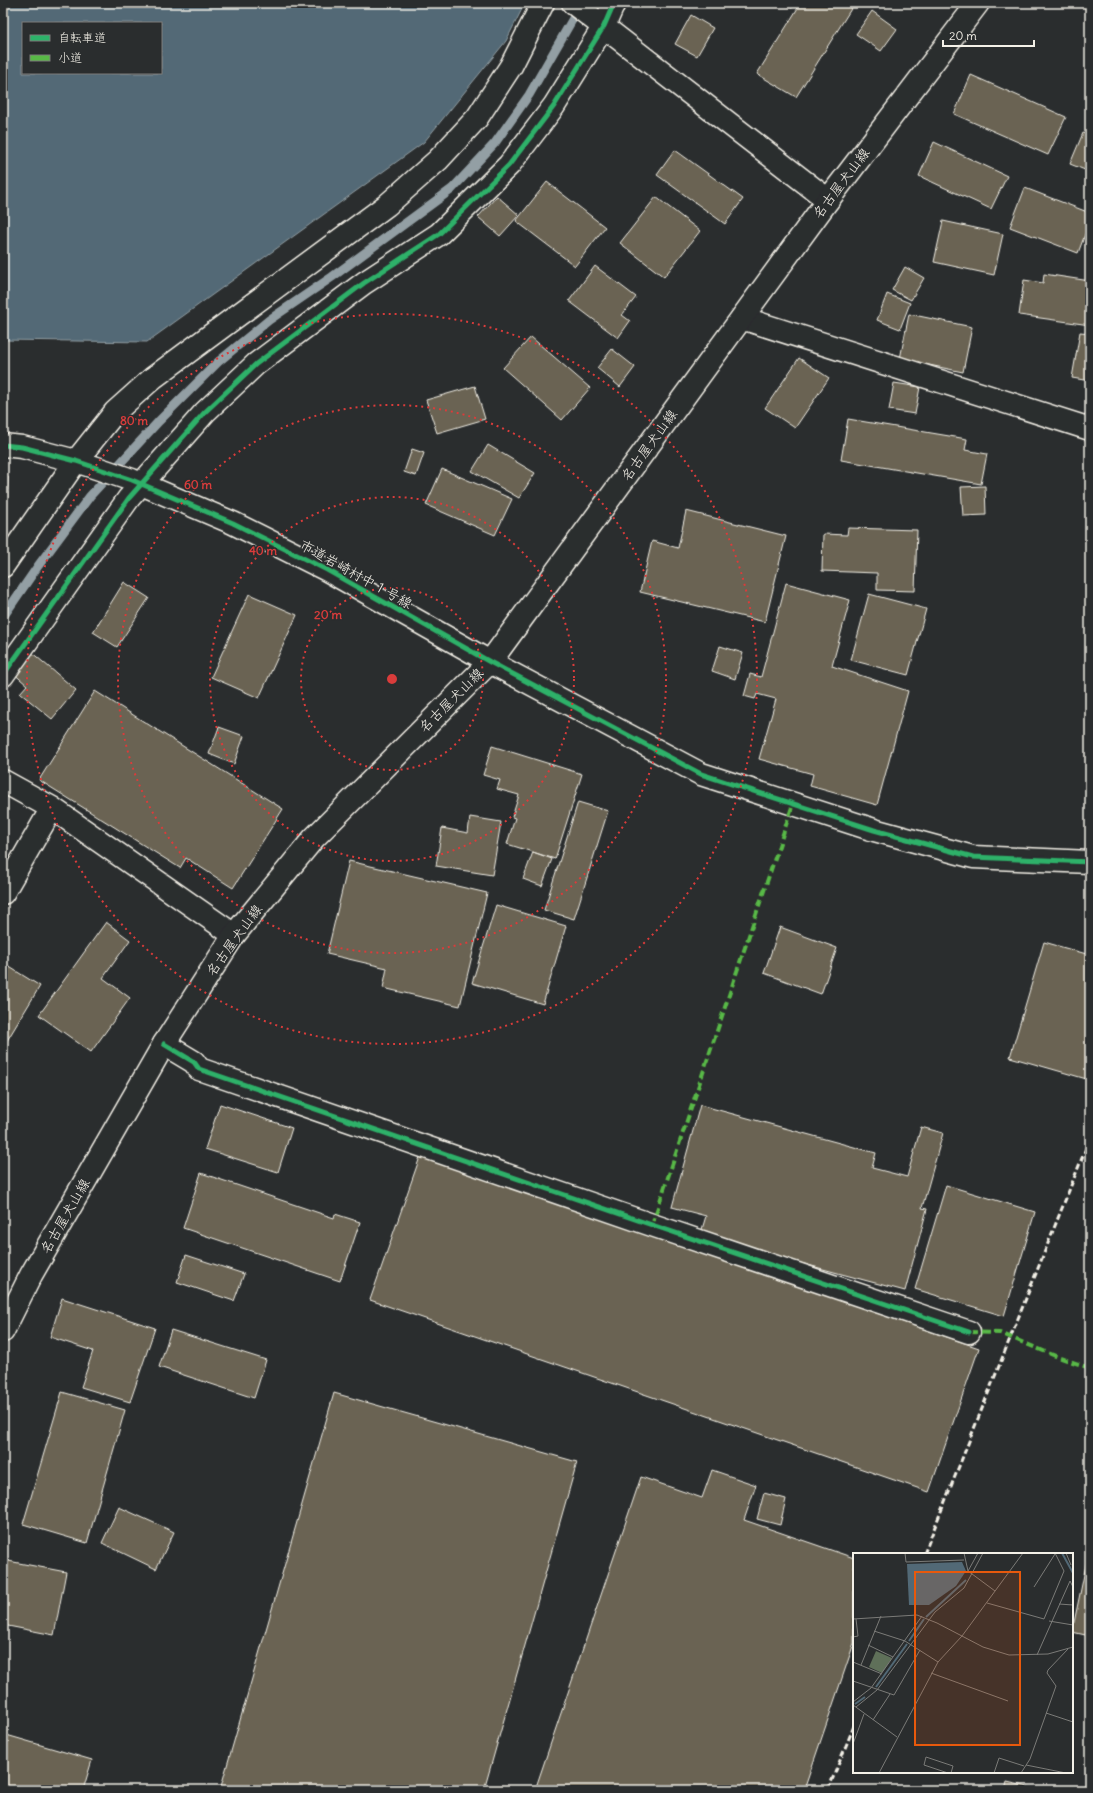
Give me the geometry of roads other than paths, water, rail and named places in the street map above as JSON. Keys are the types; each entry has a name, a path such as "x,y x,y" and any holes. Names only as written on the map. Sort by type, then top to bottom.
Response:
{"street":[{"path":"3,566 76,460 115,412 153,378 388,205 438,160 477,118 511,66 543,3"},
{"path":"573,3 828,200"},
{"path":"3,675 129,498 137,482 205,412 256,364 364,284 439,234 509,165 554,106 598,23 614,3"},
{"name":"名古屋犬山線","path":"3,1331 31,1275 164,1044 234,934 314,838 490,662 828,200 978,3"},
{"path":"742,318 1090,429"},
{"name":"市道岩崎村中１号線","path":"3,445 22,447 76,460 137,482 233,523 320,567 490,662 701,774 874,830 973,857 1090,862"},
{"path":"3,781 52,808 234,934"},
{"path":"3,893 52,808"},
{"path":"164,1044 194,1062 199,1069 652,1225 969,1332"}],"water":[{"path":"3,3 525,3 506,41 424,142 147,342 3,340"}],"waterway":[{"path":"3,617 38,566 90,496 159,421 218,362 269,320 332,277 452,189 495,143 529,95 579,8"}],"railway":[{"path":"924,1553 1090,1138"},
{"path":"828,1790 853,1728"}]}
